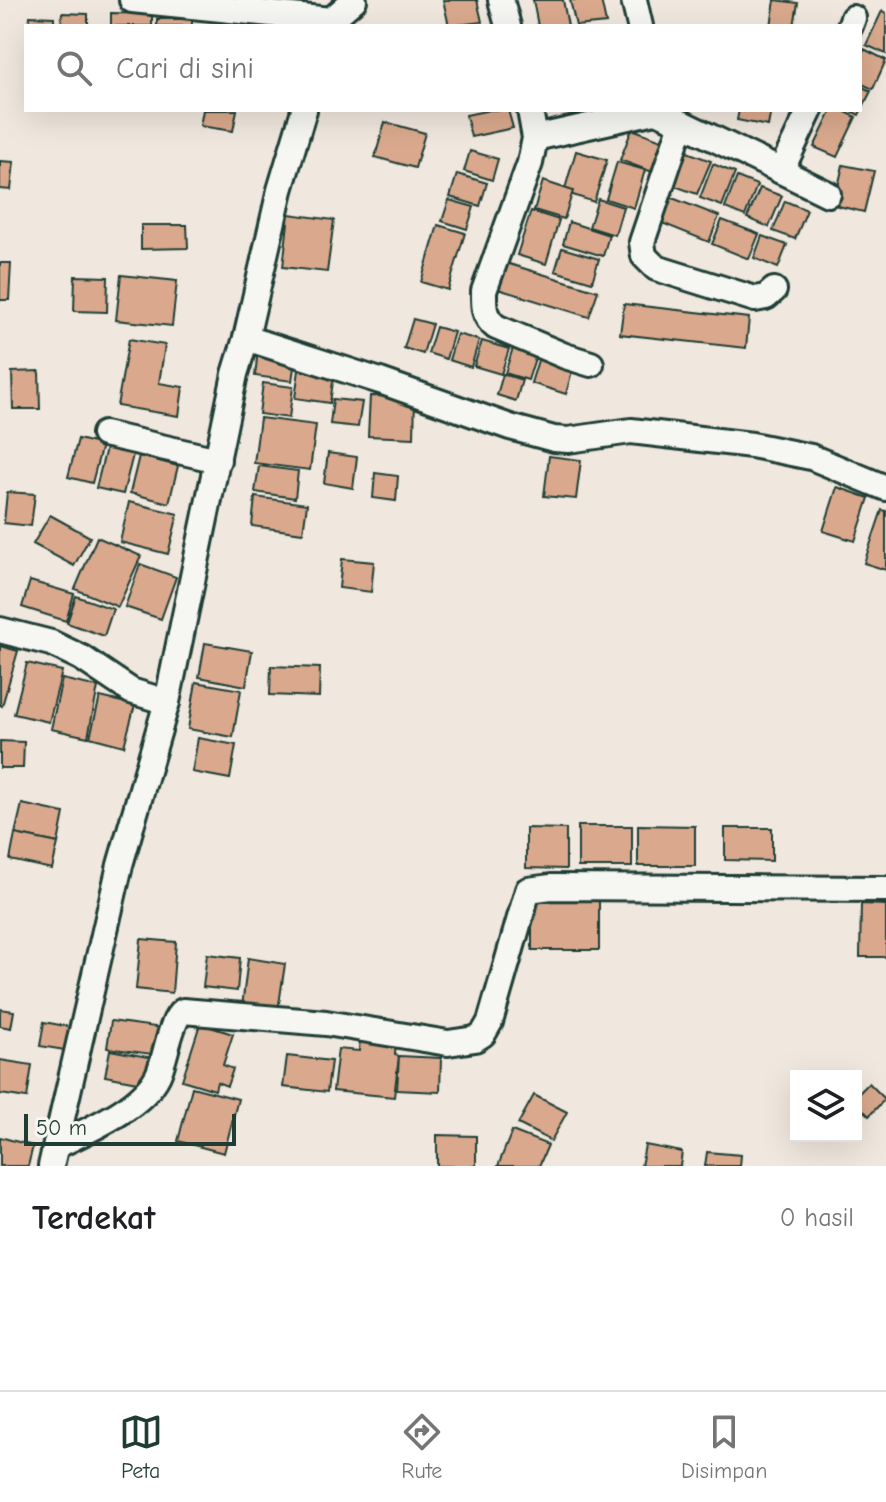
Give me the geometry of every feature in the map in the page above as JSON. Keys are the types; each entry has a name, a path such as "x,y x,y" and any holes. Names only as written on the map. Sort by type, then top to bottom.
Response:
{"street":[{"path":"132,0 330,23 354,0"},
{"path":"501,0 507,24"},
{"path":"634,0 640,24"},
{"path":"54,1156 120,865 167,702 235,374 280,190 303,112"},
{"path":"530,112 535,138 530,163 484,291 484,309 488,321 511,335 591,364"},
{"path":"535,138 654,112"},
{"path":"661,112 828,194"},
{"path":"781,171 809,112"},
{"path":"682,123 642,242 644,256 656,268 755,299 766,297 774,290"},
{"path":"246,338 554,439 568,440 631,431 752,445 811,457 886,488"},
{"path":"104,434 218,460"},
{"path":"0,630 51,643 82,658 131,691 167,702"},
{"path":"54,1156 144,1094 157,1078 178,1014 183,1011 326,1023 448,1043 475,1039 483,1034 490,1022 528,890 551,887 886,889"}],"building":[{"path":"443,0 477,0 482,22 449,24"},
{"path":"533,0 563,0 568,24 538,24"},
{"path":"570,0 601,0 606,23 576,24"},
{"path":"775,0 798,3 794,24 771,24"},
{"path":"882,11 886,13 886,54 866,45"},
{"path":"62,13 88,14 88,24 61,24"},
{"path":"111,13 152,14 152,24 111,24"},
{"path":"30,16 54,17 54,24 29,24"},
{"path":"157,19 192,19 192,24 157,24"},
{"path":"864,49 886,60 873,89 862,84"},
{"path":"862,87 871,91 862,109"},
{"path":"203,112 237,112 233,131 200,126"},
{"path":"509,112 513,128 471,137 466,115"},
{"path":"739,112 771,112 768,126 737,120"},
{"path":"831,112 846,112 856,117 837,157 814,147"},
{"path":"385,122 425,133 415,168 375,157"},
{"path":"632,129 667,142 655,173 620,160"},
{"path":"682,150 711,161 697,194 669,184"},
{"path":"470,151 498,159 492,180 464,171"},
{"path":"576,151 607,160 594,202 564,192"},
{"path":"0,161 14,162 11,190 0,189"},
{"path":"617,162 645,170 634,208 606,199"},
{"path":"713,164 735,173 722,206 700,198"},
{"path":"843,165 874,171 864,212 834,205"},
{"path":"457,174 487,183 480,206 450,197"},
{"path":"737,177 757,185 745,216 725,208"},
{"path":"543,181 573,191 564,219 534,210"},
{"path":"760,188 782,196 769,227 747,218"},
{"path":"667,196 719,216 709,242 657,221"},
{"path":"598,199 623,207 615,235 589,227"},
{"path":"449,200 474,207 467,229 442,221"},
{"path":"785,201 807,210 795,239 773,231"},
{"path":"531,211 559,220 546,264 517,255"},
{"path":"289,214 334,220 327,272 283,267"},
{"path":"722,220 759,234 749,259 712,244"},
{"path":"569,222 609,235 603,256 563,244"},
{"path":"141,225 187,225 188,248 141,249"},
{"path":"438,225 465,233 448,290 421,282"},
{"path":"762,236 787,245 778,268 754,258"},
{"path":"562,248 599,259 592,282 555,271"},
{"path":"0,263 11,263 9,300 0,300"},
{"path":"506,263 598,291 589,317 498,289"},
{"path":"121,275 177,281 172,326 116,320"},
{"path":"75,276 108,277 107,312 74,311"},
{"path":"624,304 749,318 746,348 620,334"},
{"path":"413,319 432,324 423,354 404,348"},
{"path":"436,327 454,332 446,359 428,353"},
{"path":"457,334 479,340 471,367 449,360"},
{"path":"129,339 165,345 159,383 183,387 179,416 117,406"},
{"path":"482,341 509,349 501,374 474,366"},
{"path":"513,348 536,355 528,380 505,373"},
{"path":"258,350 296,354 292,381 255,376"},
{"path":"539,357 573,367 566,394 531,383"},
{"path":"299,370 334,374 330,403 295,398"},
{"path":"39,371 40,409 13,409 12,372"},
{"path":"503,374 522,380 516,401 497,395"},
{"path":"263,383 293,387 289,418 259,414"},
{"path":"370,396 415,397 414,438 368,436"},
{"path":"333,399 362,402 358,427 330,424"},
{"path":"260,418 316,425 310,470 254,463"},
{"path":"78,439 102,445 92,483 68,477"},
{"path":"107,444 134,451 123,494 96,488"},
{"path":"328,453 357,457 353,488 324,483"},
{"path":"139,456 178,466 169,503 130,493"},
{"path":"549,456 581,460 576,499 544,496"},
{"path":"259,466 298,471 295,498 255,492"},
{"path":"375,473 398,476 396,501 373,498"},
{"path":"837,487 869,498 855,541 823,531"},
{"path":"7,492 35,494 31,526 4,523"},
{"path":"255,497 307,504 303,533 252,526"},
{"path":"129,502 178,514 168,554 120,542"},
{"path":"882,510 886,511 886,570 864,563"},
{"path":"50,515 90,537 74,566 33,544"},
{"path":"97,537 141,556 118,607 75,589"},
{"path":"342,559 374,562 371,592 339,588"},
{"path":"140,564 176,577 161,619 125,607"},
{"path":"30,581 74,594 66,621 22,607"},
{"path":"76,596 113,609 104,636 67,623"},
{"path":"205,643 252,651 246,686 199,677"},
{"path":"0,646 18,651 2,706 0,705"},
{"path":"27,663 62,671 49,722 14,714"},
{"path":"271,666 320,668 319,697 270,695"},
{"path":"62,679 98,687 88,737 51,729"},
{"path":"196,682 241,690 233,737 188,729"},
{"path":"100,697 135,705 124,746 90,737"},
{"path":"198,738 236,745 230,779 192,772"},
{"path":"0,741 24,742 23,768 0,768"},
{"path":"22,804 64,813 58,843 15,834"},
{"path":"638,825 695,826 695,866 638,866"},
{"path":"578,826 632,826 632,867 578,867"},
{"path":"526,828 566,829 566,869 526,868"},
{"path":"725,828 772,828 772,861 725,860"},
{"path":"15,834 58,843 52,869 10,860"},
{"path":"532,900 599,900 599,950 532,950"},
{"path":"861,904 886,905 886,957 860,957"},
{"path":"141,939 176,942 172,993 136,989"},
{"path":"207,954 240,958 237,991 203,987"},
{"path":"248,958 285,964 278,1011 242,1007"},
{"path":"0,1009 14,1011 11,1028 0,1026"},
{"path":"111,1021 163,1028 159,1055 107,1048"},
{"path":"44,1022 81,1029 77,1052 40,1046"},
{"path":"200,1024 233,1034 223,1065 233,1069 227,1086 217,1082 215,1090 182,1080"},
{"path":"360,1037 396,1040 395,1055 399,1056 394,1097 333,1091 338,1049 359,1051"},
{"path":"110,1050 153,1058 148,1084 105,1076"},
{"path":"287,1056 331,1061 327,1092 283,1087"},
{"path":"399,1056 441,1058 440,1092 397,1090"},
{"path":"0,1060 32,1065 27,1098 0,1094"},
{"path":"869,1083 885,1099 869,1116 862,1109 862,1090"},
{"path":"192,1087 238,1099 224,1153 178,1141"},
{"path":"534,1095 567,1112 551,1141 518,1124"},
{"path":"512,1131 548,1145 539,1166 498,1166"},
{"path":"437,1135 476,1136 476,1166 437,1166"},
{"path":"0,1137 33,1146 28,1166 0,1166"},
{"path":"645,1145 682,1152 680,1166 641,1166"},
{"path":"707,1152 741,1155 740,1166 705,1166"}]}
